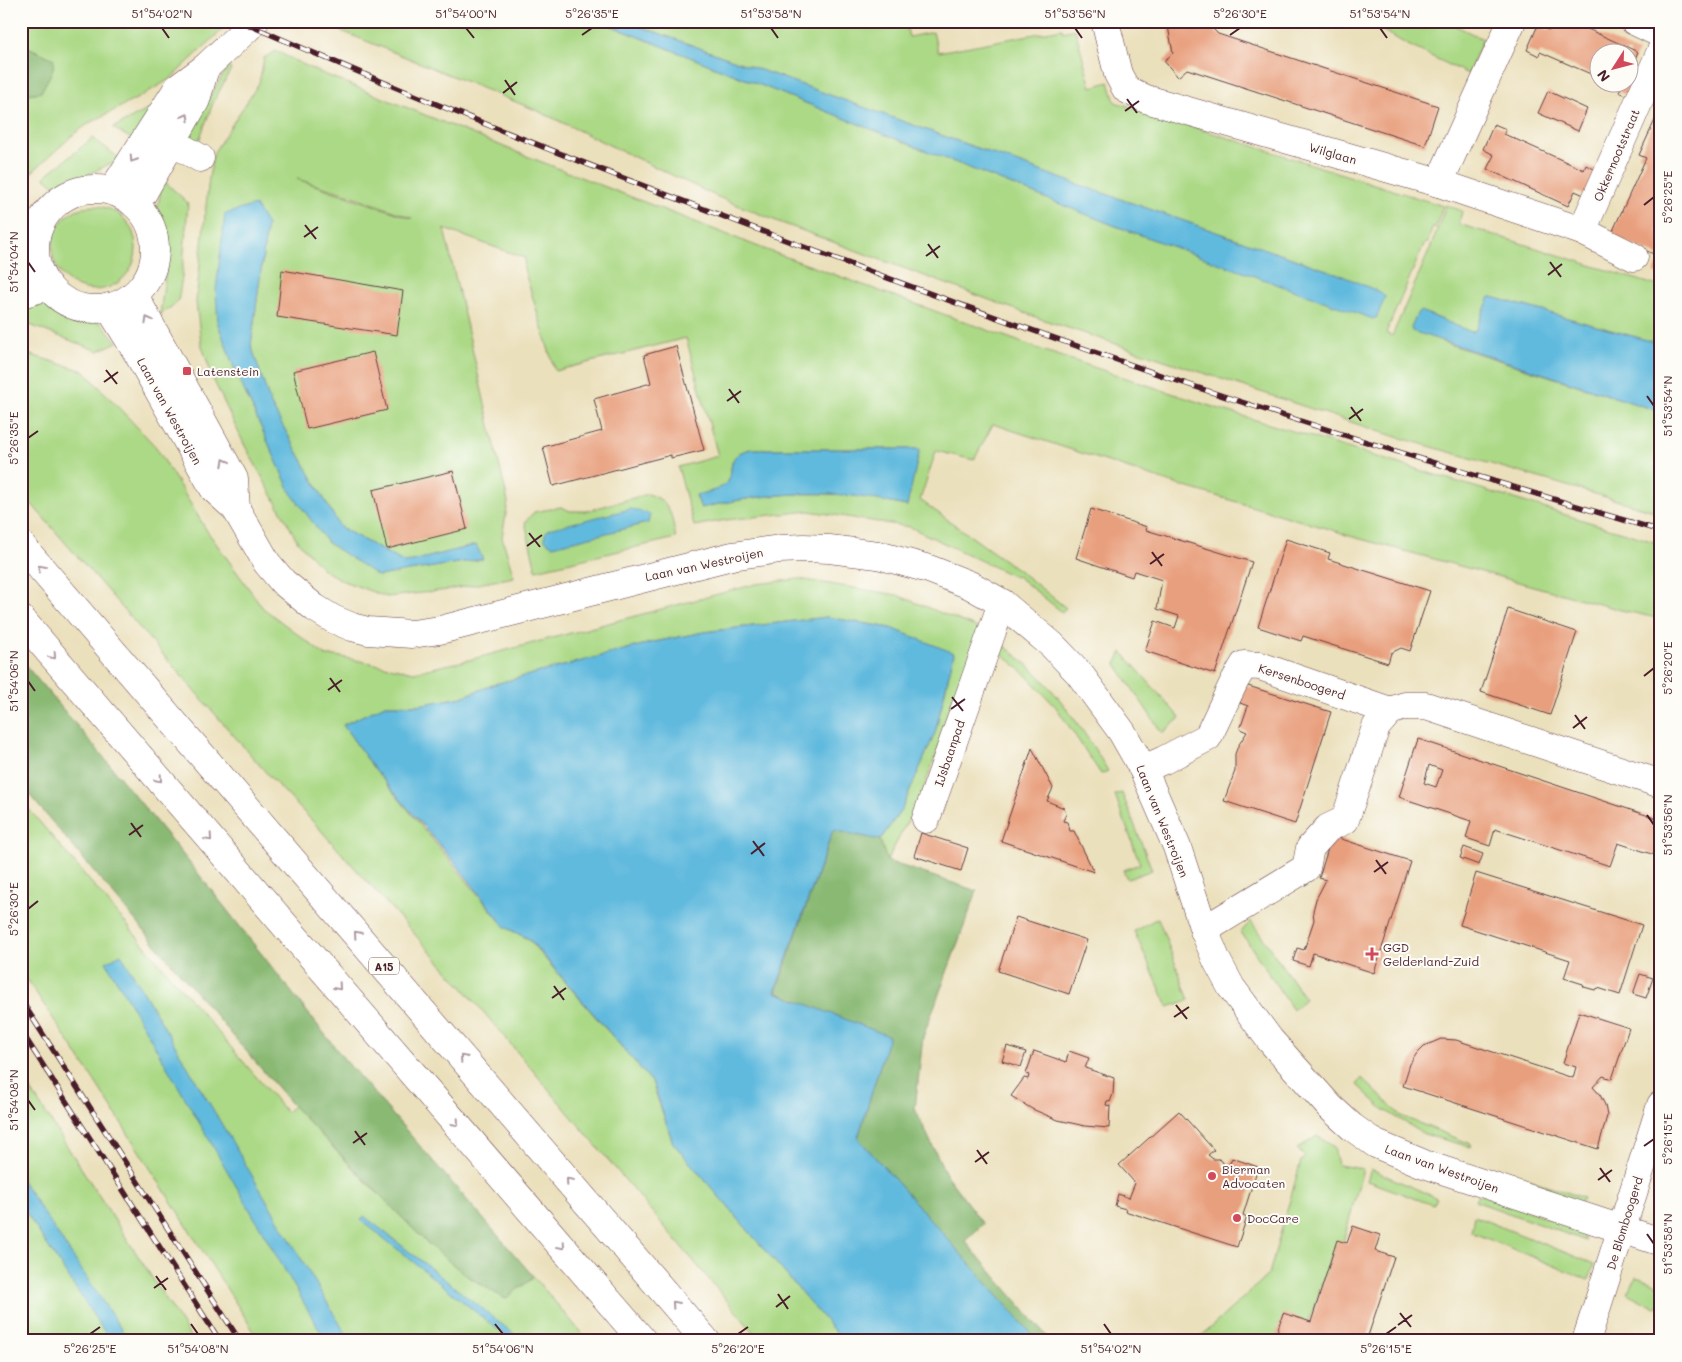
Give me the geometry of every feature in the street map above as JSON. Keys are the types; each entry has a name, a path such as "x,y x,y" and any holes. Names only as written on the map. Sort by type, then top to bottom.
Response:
{"main road":[{"path":"136,205 178,88 205,68 255,21"},
{"name":"Wilglaan","path":"1105,21 1118,74 1126,89 1146,99 1438,183"},
{"path":"1512,21 1438,183 1582,231 1634,257"},
{"path":"1634,21 1661,34"},
{"name":"Okkernootstraat","path":"1582,231 1661,51"},
{"path":"112,191 196,100 205,68"},
{"path":"161,136 200,158"},
{"path":"86,189 112,191 129,199 136,205 149,222 155,244 155,256 148,277 134,294 122,302 109,307 92,309 75,306 60,298 48,286 37,265 28,258 42,221 52,207 73,193 86,189"},
{"path":"21,294 48,286"},
{"name":"Laan van Westroijen","path":"134,294 234,479 236,509"},
{"name":"Laan van Westroijen","path":"109,307 138,354 214,489 236,509 267,563 283,582 304,600 334,619 352,627 368,631 412,634 440,630 732,556 780,549 829,549 901,560 970,586 1002,603 1052,644 1079,673 1122,732 1144,769 1177,847 1204,930 1217,961 1238,1000 1270,1040 1330,1108 1376,1144 1424,1164 1661,1242"},
{"name":"A15","path":"21,545 706,1341"},
{"name":"IJsbaanpad","path":"926,819 1002,603"},
{"path":"21,620 644,1341"},
{"name":"Kersenboogerd","path":"1144,769 1208,736 1244,665 1260,666 1390,711"},
{"path":"1204,930 1306,868 1310,848 1328,828 1345,820 1376,727 1390,711 1405,706 1426,706 1661,784"},
{"name":"De Blomboogerd","path":"1586,1341 1661,1104"}],"green space":[{"path":"21,21 205,21 223,29 170,79 91,122 75,133 21,182 21,95 41,92 54,59 21,44"},
{"path":"317,21 599,21 1113,225 1373,318 1338,274 1068,181 625,21 905,21 909,37 933,32 938,52 1062,29 1063,32 1075,29 1091,87 1109,82 1115,102 1443,206 1435,228 1432,228 1428,243 1424,244 1386,333 1392,336 1430,249 1446,205 1462,211 1459,224 1661,287 1661,344 1492,297 1475,331 1471,332 1421,311 1442,342 1661,412 1661,513 1387,434 1041,319 779,222 718,197 538,111"},
{"path":"1366,21 1446,21 1483,39 1468,74 1406,44"},
{"path":"21,44 54,59 53,70 41,92 21,95"},
{"path":"276,51 314,70 764,249 1045,351 1210,406 1661,544 1661,619 1621,610 1346,535 1172,483 993,424 974,460 936,451 920,500 1021,572 1066,608 1062,612 1017,576 1015,577 910,527 809,511 726,520 694,526 678,467 718,456 686,338 555,371 524,269 525,258 444,229 508,502 502,537 514,577 448,590 387,597 343,581 324,570 298,542 245,446 213,379 201,343 196,302 209,177 214,152 259,83 264,58","holes":["297,179 350,195 412,218 411,218","267,225 251,345 271,405 340,527 405,563 476,545 482,559 378,576 291,493 235,370 218,324","751,449 919,449 906,506 835,494 796,494 758,497 701,508 696,495 710,492 728,482 733,461 742,452"]},
{"path":"228,67 231,69 213,103 197,146 185,137"},
{"path":"151,108 135,141 113,128"},
{"path":"93,138 120,159 58,189 44,177"},
{"path":"163,180 188,203 178,302 160,315 169,246 157,210"},
{"path":"21,201 31,210 21,229"},
{"path":"94,206 117,213 129,225 136,248 129,271 117,283 94,290 71,283 59,271 52,248 59,225 71,213"},
{"path":"23,299 55,306 101,323 117,342 98,351 27,324"},
{"path":"21,352 84,371 156,447 207,531 263,608 326,656 336,656 414,672 469,660 756,584 799,579 897,595 978,628 970,662 922,793 887,861 880,840 902,809 935,733 954,654 891,628 827,617 704,632 654,642 495,684 462,697 419,705 385,705 343,725 375,770 505,927 528,939 652,1082 673,1143 843,1341 761,1341 464,989 316,825 270,777 21,492"},
{"path":"648,494 656,497 666,505 671,516 676,538 536,570 525,522 534,512 561,507 570,511 586,511"},
{"path":"997,640 1032,669 1051,689 1095,749 1108,771 1101,774 1056,707 1023,672 1002,654 988,666"},
{"path":"1122,652 1180,718 1162,733 1116,664"},
{"path":"21,660 197,872 345,1060 534,1277 505,1299 464,1274 425,1241 293,1106 21,785"},
{"path":"1122,793 1152,870 1127,879 1123,870 1140,864 1115,795"},
{"path":"21,800 286,1112 293,1106 374,1190 505,1298 534,1277 588,1341 260,1341 94,1080 21,970"},
{"path":"833,830 880,840 887,861 977,891 923,1037 915,1109 947,1176 983,1224 965,1241 1051,1341 1037,1341 858,1138 888,1039 776,992"},
{"path":"1158,918 1189,1000 1168,1007 1134,931"},
{"path":"1251,921 1305,999 1293,1010 1241,932"},
{"path":"21,1075 193,1341 21,1341"},
{"path":"1362,1078 1401,1116 1471,1144 1470,1147 1424,1134 1383,1109 1357,1085"},
{"path":"1317,1136 1334,1147 1338,1165 1363,1169 1342,1246 1335,1245 1309,1322 1278,1341 1196,1341 1269,1274 1301,1161 1305,1157 1297,1149"},
{"path":"1371,1169 1437,1198 1433,1205 1367,1181"},
{"path":"1504,1171 1584,1198 1581,1203 1501,1177"},
{"path":"1479,1194 1580,1229 1586,1241 1475,1201"},
{"path":"1474,1216 1594,1264 1589,1280 1471,1232"},
{"path":"1637,1277 1661,1286 1661,1305 1656,1308 1627,1293"}],"water":[{"path":"599,21 625,21 1068,181 1338,274 1382,293 1385,297 1377,317 1373,319 1113,225"},
{"path":"255,205 267,225 251,345 271,405 340,527 405,563 476,545 483,559 378,576 328,543 291,493 235,370 218,324 216,290 225,214"},
{"path":"1490,297 1661,344 1661,412 1412,331 1411,328 1418,312 1421,311 1471,332 1475,331"},
{"path":"751,449 920,449 907,506 854,496 796,494 758,497 701,508 696,495 713,491 728,482 736,456"},
{"path":"631,509 650,514 648,523 553,546 545,540 545,534 548,529"},
{"path":"827,617 891,628 954,653 935,733 902,809 880,840 833,830 775,992 889,1036 858,1138 1038,1341 843,1341 673,1143 653,1083 529,939 505,927 455,863 375,770 343,725 385,705 419,705 462,697 495,684 654,642 704,632"},
{"path":"121,954 350,1341 326,1341 106,962"},
{"path":"21,1179 129,1341 111,1341 99,1324 21,1205"},
{"path":"364,1216 523,1341 512,1341 361,1220"}],"building":[{"path":"1167,21 1210,21 1211,27 1218,34 1438,106 1425,146 1187,69 1178,77 1164,61 1173,53"},
{"path":"1553,21 1570,21 1616,42 1590,42 1590,74 1540,52 1539,56 1527,50 1538,25 1549,30"},
{"path":"1548,91 1587,109 1578,131 1538,113"},
{"path":"1619,92 1633,92 1631,97"},
{"path":"1661,107 1661,222 1657,231 1661,233 1661,250 1658,256 1611,235 1646,158 1639,155"},
{"path":"1494,124 1506,129 1504,134 1584,170 1586,165 1598,171 1586,196 1575,191 1568,206 1487,169 1494,155 1483,149"},
{"path":"1659,261 1661,262 1661,276 1654,273"},
{"path":"282,270 403,291 397,335 277,317"},
{"path":"676,346 704,450 671,458 671,455 553,486 543,447 602,431 594,399 651,383 644,355"},
{"path":"373,352 387,410 307,429 293,371"},
{"path":"453,471 467,529 387,549 373,490"},
{"path":"1091,509 1147,527 1146,530 1252,562 1215,674 1145,651 1155,621 1175,628 1179,616 1157,609 1162,580 1134,571 1132,577 1076,558"},
{"path":"1286,539 1330,553 1328,559 1430,591 1410,651 1401,648 1391,653 1388,663 1303,636 1301,641 1258,627"},
{"path":"1508,609 1577,632 1550,715 1481,692"},
{"path":"1245,685 1331,712 1295,824 1224,801 1235,771 1235,754 1247,732 1240,729 1248,706 1240,703"},
{"path":"1418,739 1661,820 1661,857 1618,843 1610,866 1495,829 1490,846 1466,838 1471,821 1399,797","holes":["1429,765 1442,770 1436,787 1424,783"]},
{"path":"1032,748 1053,788 1047,801 1064,808 1066,814 1063,821 1067,822 1070,831 1074,831 1094,872 1001,841"},
{"path":"921,833 968,848 961,871 914,856"},
{"path":"1332,836 1410,861 1374,973 1313,953 1309,966 1293,961 1297,948 1304,950 1314,920 1313,911 1316,899 1326,880 1319,878"},
{"path":"1464,847 1483,854 1479,865 1460,858"},
{"path":"1476,873 1642,925 1620,995 1598,988 1595,990 1584,987 1583,984 1564,978 1570,960 1460,925"},
{"path":"1016,917 1087,940 1069,994 998,971"},
{"path":"1640,974 1653,978 1646,998 1633,994"},
{"path":"1579,1012 1629,1028 1612,1079 1603,1076 1593,1087 1605,1105 1607,1116 1598,1149 1403,1086 1410,1064 1417,1053 1424,1046 1441,1039 1456,1040 1573,1078 1576,1067 1563,1063"},
{"path":"1007,1046 1026,1052 1021,1067 1002,1061"},
{"path":"1034,1051 1066,1062 1069,1051 1089,1058 1085,1068 1114,1078 1113,1094 1110,1102 1107,1101 1106,1105 1110,1106 1109,1128 1085,1126 1058,1120 1032,1109 1011,1096 1024,1078 1028,1079 1029,1075 1026,1074"},
{"path":"1179,1111 1214,1150 1208,1155 1213,1159 1219,1159 1223,1162 1223,1166 1228,1168 1232,1158 1258,1167 1243,1215 1247,1217 1237,1247 1125,1211 1126,1209 1115,1206 1118,1194 1129,1198 1135,1183 1119,1165"},
{"path":"1353,1226 1380,1235 1375,1251 1394,1257 1367,1339 1371,1341 1274,1341 1283,1313 1311,1322 1337,1240 1347,1243"}],"railway":[{"path":"240,21 470,118 587,164 998,318 1296,420 1661,531"},
{"path":"21,1000 240,1341"},
{"path":"21,1031 220,1341"}],"place":[{"name":"Latenstein","path":"187,371"},
{"name":"GGD Gelderland-Zuid","path":"1372,954"},
{"name":"Bierman Advocaten","path":"1212,1176"},
{"name":"DocCare","path":"1237,1218"}]}
